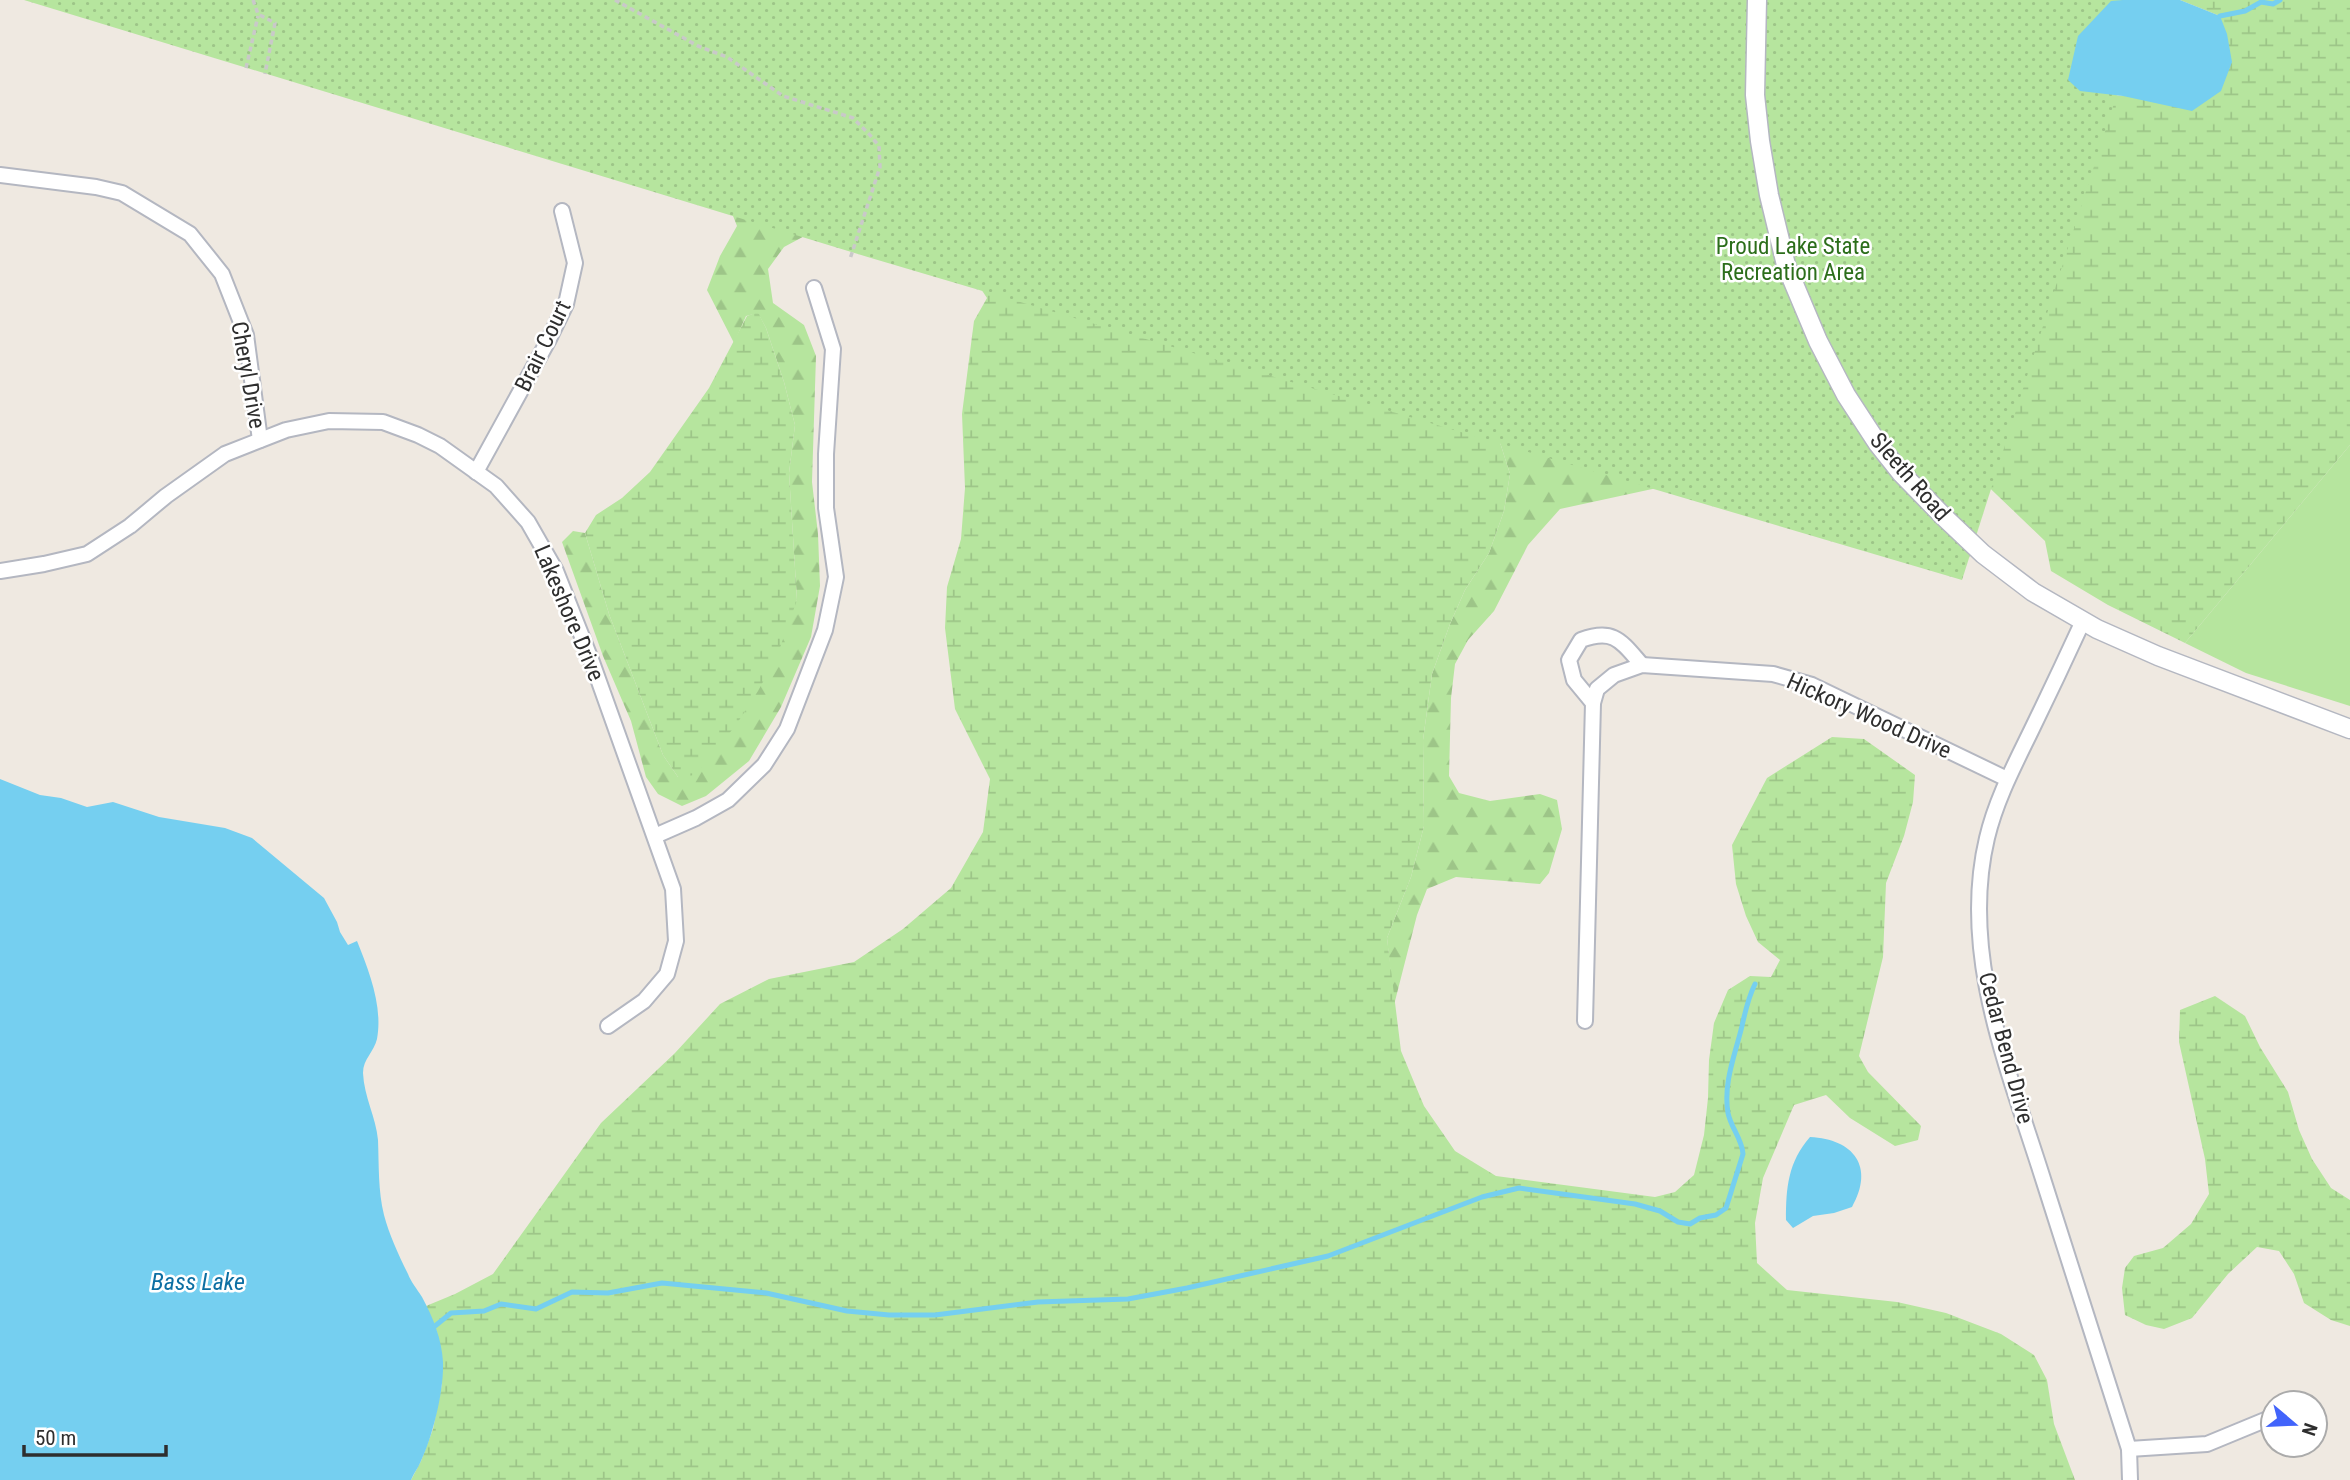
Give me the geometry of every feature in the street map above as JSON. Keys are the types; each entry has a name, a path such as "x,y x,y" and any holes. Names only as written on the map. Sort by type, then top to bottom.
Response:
{"street":[{"name":"Sleeth Road","path":"1757,0 1755,95 1760,141 1769,195 1786,265 1794,289 1835,373 1878,444 1901,473 1983,554 2033,592 2084,621 2158,656 2350,729"},
{"name":"Cheryl Drive","path":"0,175 96,187 122,193 190,234 222,274 246,335 260,440"},
{"name":"Brair Court","path":"477,472 566,304 575,263 562,211"},
{"path":"654,836 696,818 728,800 764,765 787,729 825,630 836,577 826,508 826,454 833,349 814,288"},
{"name":"Lakeshore Drive","path":"0,571 87,554 130,526 166,496 225,454 286,430 329,421 383,422 418,435 440,446 496,486 528,522 556,571 592,662 673,889 676,941 667,974 644,1001 608,1026"},
{"name":"Cedar Bend Drive","path":"2084,621 2007,779 1987,839 1979,893 1984,976 2004,1059 2129,1449 2130,1480"},
{"path":"1585,1021 1593,703 1574,680 1569,660 1581,640 1598,634 1620,640 1642,665"},
{"name":"Hickory Wood Drive","path":"1593,703 1597,689 1614,675 1642,665 1791,677 2007,779"},
{"path":"2129,1449 2207,1444 2259,1423"}],"path":[{"path":"246,68 258,15 253,0"},
{"path":"615,0 698,46 727,58 783,96 853,118 869,134 879,146 880,167 850,259"},
{"path":"258,15 275,23 265,74"}],"green space":[{"name":"Proud Lake State Recreation Area","path":"24,0 2147,0 1962,580 871,258"},
{"path":"2180,0 2350,0 2350,445 2185,643 2108,605 2051,571 2045,541 1972,471 2080,91 2123,96 2220,16"},
{"path":"726,198 812,232 784,247 768,269 773,303 804,325 816,356 812,482 820,586 811,637 781,707 749,761 706,796 682,806 658,794 646,777 631,721 603,656 562,542 573,531 585,533 609,614 663,755 678,777 797,600 789,473 795,425 784,382 766,328 758,313 746,316 734,343 707,290 720,256 737,226"},
{"path":"969,271 1497,433 1510,474 1504,511 1489,553 1465,590 1432,674 1423,740 1424,826 1411,877 1387,938 1401,1051 1424,1106 1455,1151 1496,1176 1655,1197 1675,1192 1694,1175 1704,1135 1714,1023 1728,990 1750,976 1771,977 1780,960 1758,942 1746,916 1736,884 1732,845 1767,778 1832,737 1864,739 1915,775 1913,802 1904,836 1886,883 1883,957 1859,1056 1868,1072 1921,1126 1918,1140 1895,1146 1850,1118 1826,1095 1794,1105 1763,1178 1755,1223 1757,1263 1787,1290 1897,1302 1946,1313 2001,1334 2034,1355 2047,1380 2054,1424 2075,1480 411,1480 433,1429 442,1384 437,1332 426,1306 493,1274 601,1123 675,1053 720,1004 769,979 854,962 903,929 951,888 983,832 990,779 955,709 945,628 947,587 961,539 965,488 962,414 974,321 987,298"},
{"path":"758,312 784,382 795,425 789,473 797,600 777,656 736,725 695,775 678,777 663,755 609,614 585,533 596,515 622,498 650,472 709,388 747,316"},
{"path":"1497,433 1680,483 1560,509 1528,545 1494,611 1468,640 1455,664 1451,698 1449,776 1459,793 1490,801 1540,794 1557,800 1562,829 1549,873 1540,884 1456,877 1427,889 1417,915 1394,1005 1387,938 1411,877 1424,826 1423,740 1432,674 1465,590 1489,553 1504,511 1510,474"},
{"path":"2350,445 2350,706 2246,673 2185,643"},
{"path":"2215,996 2245,1016 2260,1047 2288,1092 2299,1130 2312,1159 2331,1188 2350,1200 2350,1326 2331,1320 2304,1303 2294,1274 2279,1251 2257,1247 2228,1274 2192,1318 2164,1329 2146,1325 2125,1315 2122,1288 2125,1268 2134,1256 2163,1248 2191,1224 2209,1194 2205,1159 2179,1042 2180,1010"}],"water":[{"path":"2180,0 2220,16 2227,34 2232,62 2221,91 2192,111 2123,96 2080,91 2068,80 2078,36 2111,1"},
{"name":"Bass Lake","path":"0,779 40,795 61,798 87,807 113,802 159,817 225,828 252,838 324,898 348,945 357,941 370,976 378,1014 377,1039 363,1073 377,1132 382,1206 398,1252 433,1321 442,1354 442,1386 437,1413 420,1464 411,1480 0,1480"},
{"path":"1810,1137 1838,1143 1849,1149 1860,1168 1859,1193 1852,1207 1813,1216 1793,1228 1786,1220 1788,1186 1797,1156"}],"waterway":[{"path":"2220,16 2245,11 2261,2 2273,4 2280,0"},
{"path":"435,1326 451,1313 484,1311 501,1304 536,1309 572,1292 608,1293 662,1283 766,1293 847,1311 889,1315 935,1315 1038,1302 1128,1299 1328,1256 1482,1197 1519,1188 1635,1204 1660,1211 1678,1222 1690,1224 1700,1218 1716,1215 1726,1208 1743,1154 1728,1113 1727,1091 1730,1069 1755,984"}]}
